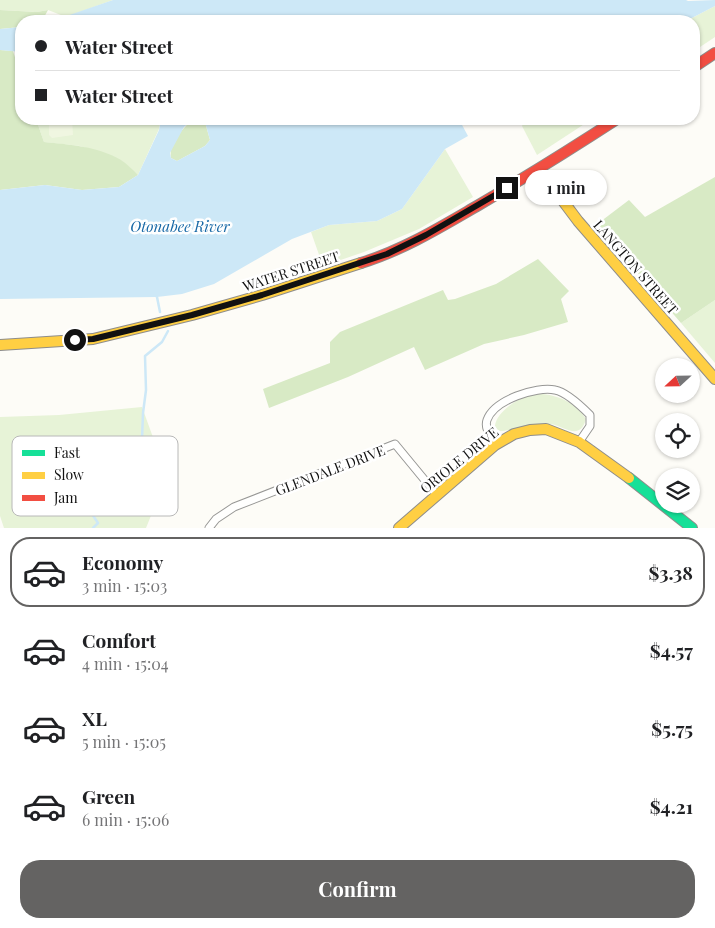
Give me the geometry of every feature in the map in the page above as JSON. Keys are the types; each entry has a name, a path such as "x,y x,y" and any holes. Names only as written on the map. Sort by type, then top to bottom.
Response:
{"main road":[{"path":"700,63 715,53"},
{"name":"WATER STREET","path":"0,345 93,339 192,315 262,295 387,254 426,235 539,170 608,125"},
{"name":"LANGTON STREET","path":"539,170 577,219 715,379"},
{"name":"ORIOLE DRIVE","path":"399,528 495,445 514,434 546,429 578,442 650,493 692,528"}],"street":[{"path":"495,445 487,431 487,420 498,406 517,394 546,390 556,390 577,403 590,415 590,426 578,442"},
{"name":"GLENDALE DRIVE","path":"209,528 216,520 234,507 394,444 437,495"}],"green space":[{"path":"0,0 113,0 72,15 61,15 48,10 37,12 0,10"},
{"path":"715,6 715,37 700,47 700,15 698,15"},
{"path":"0,10 37,12 48,10 45,15 15,15 15,28 0,29"},
{"path":"0,50 13,51 15,57 15,125 38,125 44,142 84,147 112,155 128,165 138,175 119,187 82,190 45,185 0,190"},
{"path":"38,125 160,125 138,175 122,161 80,146 44,142"},
{"path":"49,125 72,125 73,135 52,138 49,135"},
{"path":"187,125 206,125 210,140 205,146 177,161 171,158 171,153 174,142"},
{"path":"522,125 583,125 537,155"},
{"path":"445,149 473,197 419,229 364,252 323,266 311,232 329,225 377,221 402,209"},
{"path":"715,177 715,300 681,323 596,225 629,200 645,217"},
{"path":"538,259 569,291 561,299 568,322 484,344 425,370 414,347 348,377 269,408 263,389 330,363 330,342 340,332 443,290 448,300 496,284"},
{"path":"715,300 715,363 681,323"},
{"path":"543,394 562,399 578,409 586,419 583,426 576,431 551,424 539,424 502,431 496,428 496,421 499,416 512,404 529,395"},
{"path":"142,407 153,436 12,436 12,516 151,516 146,528 4,528 0,516 0,417 59,415"}],"water":[{"path":"113,0 715,0 715,6 698,15 69,15"},
{"path":"15,28 15,51 0,50 0,29"},
{"name":"Otonabee River","path":"160,125 186,125 170,153 171,158 177,161 205,146 210,140 206,125 462,125 468,136 445,149 402,209 377,221 329,225 292,239 214,284 182,294 157,297 0,299 0,190 45,185 82,190 119,187 138,175"}],"waterway":[{"path":"157,297 160,312"},
{"path":"142,436 146,390 145,356 162,342 168,331"},
{"path":"93,516 98,523 93,528"}],"traffic: fast":[{"path":"629,478 692,528"}],"traffic: slow":[{"path":"539,169 578,221 715,379"},
{"path":"0,345 93,339 192,315 361,263"},
{"path":"399,528 495,445 514,434 530,430 546,429 579,442 629,478"}],"traffic: jam":[{"path":"700,63 715,53"},
{"path":"361,263 406,245 449,222 608,125"}],"route":[{"path":"75,340 93,339 192,315 262,295 387,254 426,235 507,188"}]}
